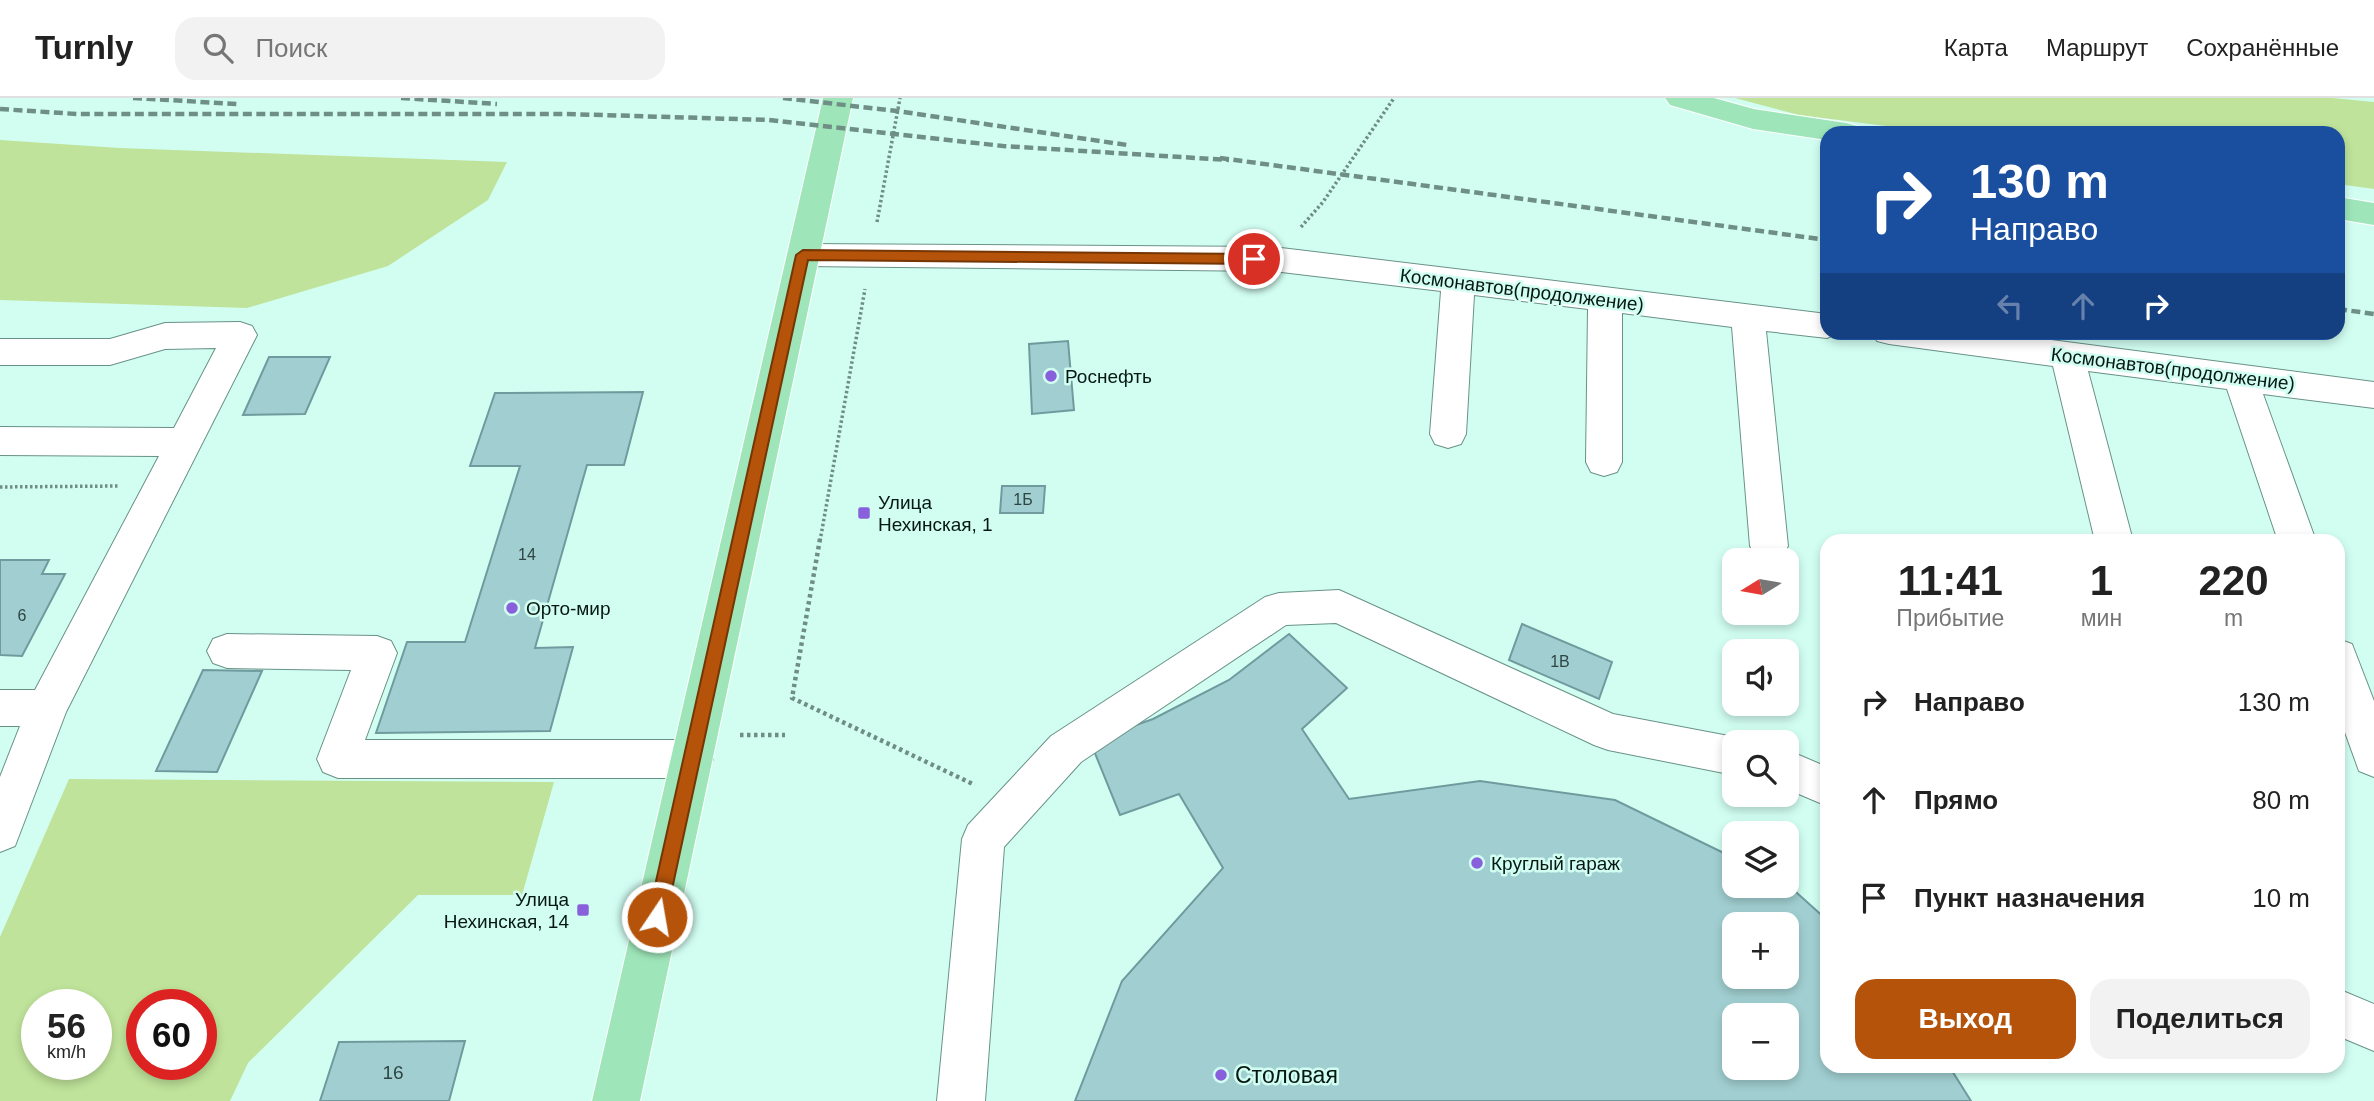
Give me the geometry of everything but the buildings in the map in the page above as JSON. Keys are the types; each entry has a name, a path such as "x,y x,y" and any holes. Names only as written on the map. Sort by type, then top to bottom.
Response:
{"main road":[{"path":"616,1101 838,98"},
{"path":"1680,98 1753,119 1820,129"},
{"path":"2345,209 2374,214"}],"lane":[{"name":"Космонавтов(продолжение)","path":"803,255 1273,259 1820,325"},
{"path":"1448,434 1458,282"},
{"path":"1604,462 1605,300"},
{"path":"1748,317 1769,545"},
{"path":"0,352 110,352 165,336 240,335 47,708 0,832"},
{"name":"Космонавтов(продолжение)","path":"1951,340 2374,395"},
{"path":"2067,355 2113,534"},
{"path":"2240,377 2296,534"},
{"path":"0,441 184,442"},
{"path":"961,1101 984,839 1066,748 1279,609 1339,606 1608,733 1722,754"},
{"path":"227,652 377,653 338,758 692,759"},
{"path":"2345,676 2374,758"},
{"path":"0,708 47,708"},
{"path":"1799,774 1820,784"},
{"path":"2345,1015 2374,1028"}],"path":[{"path":"876,228 900,98"},
{"path":"1273,259 1323,202 1394,98"},
{"path":"867,282 792,698 985,789 984,839"},
{"path":"0,487 162,486"}],"green space":[{"path":"1735,98 2333,98 2374,102 2374,189 2345,185 2345,126 1886,126 1799,115"},
{"path":"0,140 120,148 507,162 488,200 388,266 247,308 0,300"},
{"path":"69,779 554,782 522,895 418,895 248,1063 230,1101 0,1101 0,937"}],"railway":[{"path":"133,98 237,104"},
{"path":"401,98 497,104"},
{"path":"783,98 897,111 1127,145"},
{"path":"0,109 77,114 567,114 769,120 1003,146 1229,160"},
{"path":"1220,158 1820,239"},
{"path":"2345,310 2374,314"}],"place":[{"name":"Роснефть","path":"1051,376"},
{"name":"Улица Нехинская, 1","path":"864,513"},
{"name":"Орто-мир","path":"512,608"},
{"name":"Круглый гараж","path":"1477,863"},
{"name":"Улица Нехинская, 14","path":"583,910"},
{"name":"Столовая","path":"1221,1075"}],"route":[{"path":"657,917 803,255 1254,259"}]}
